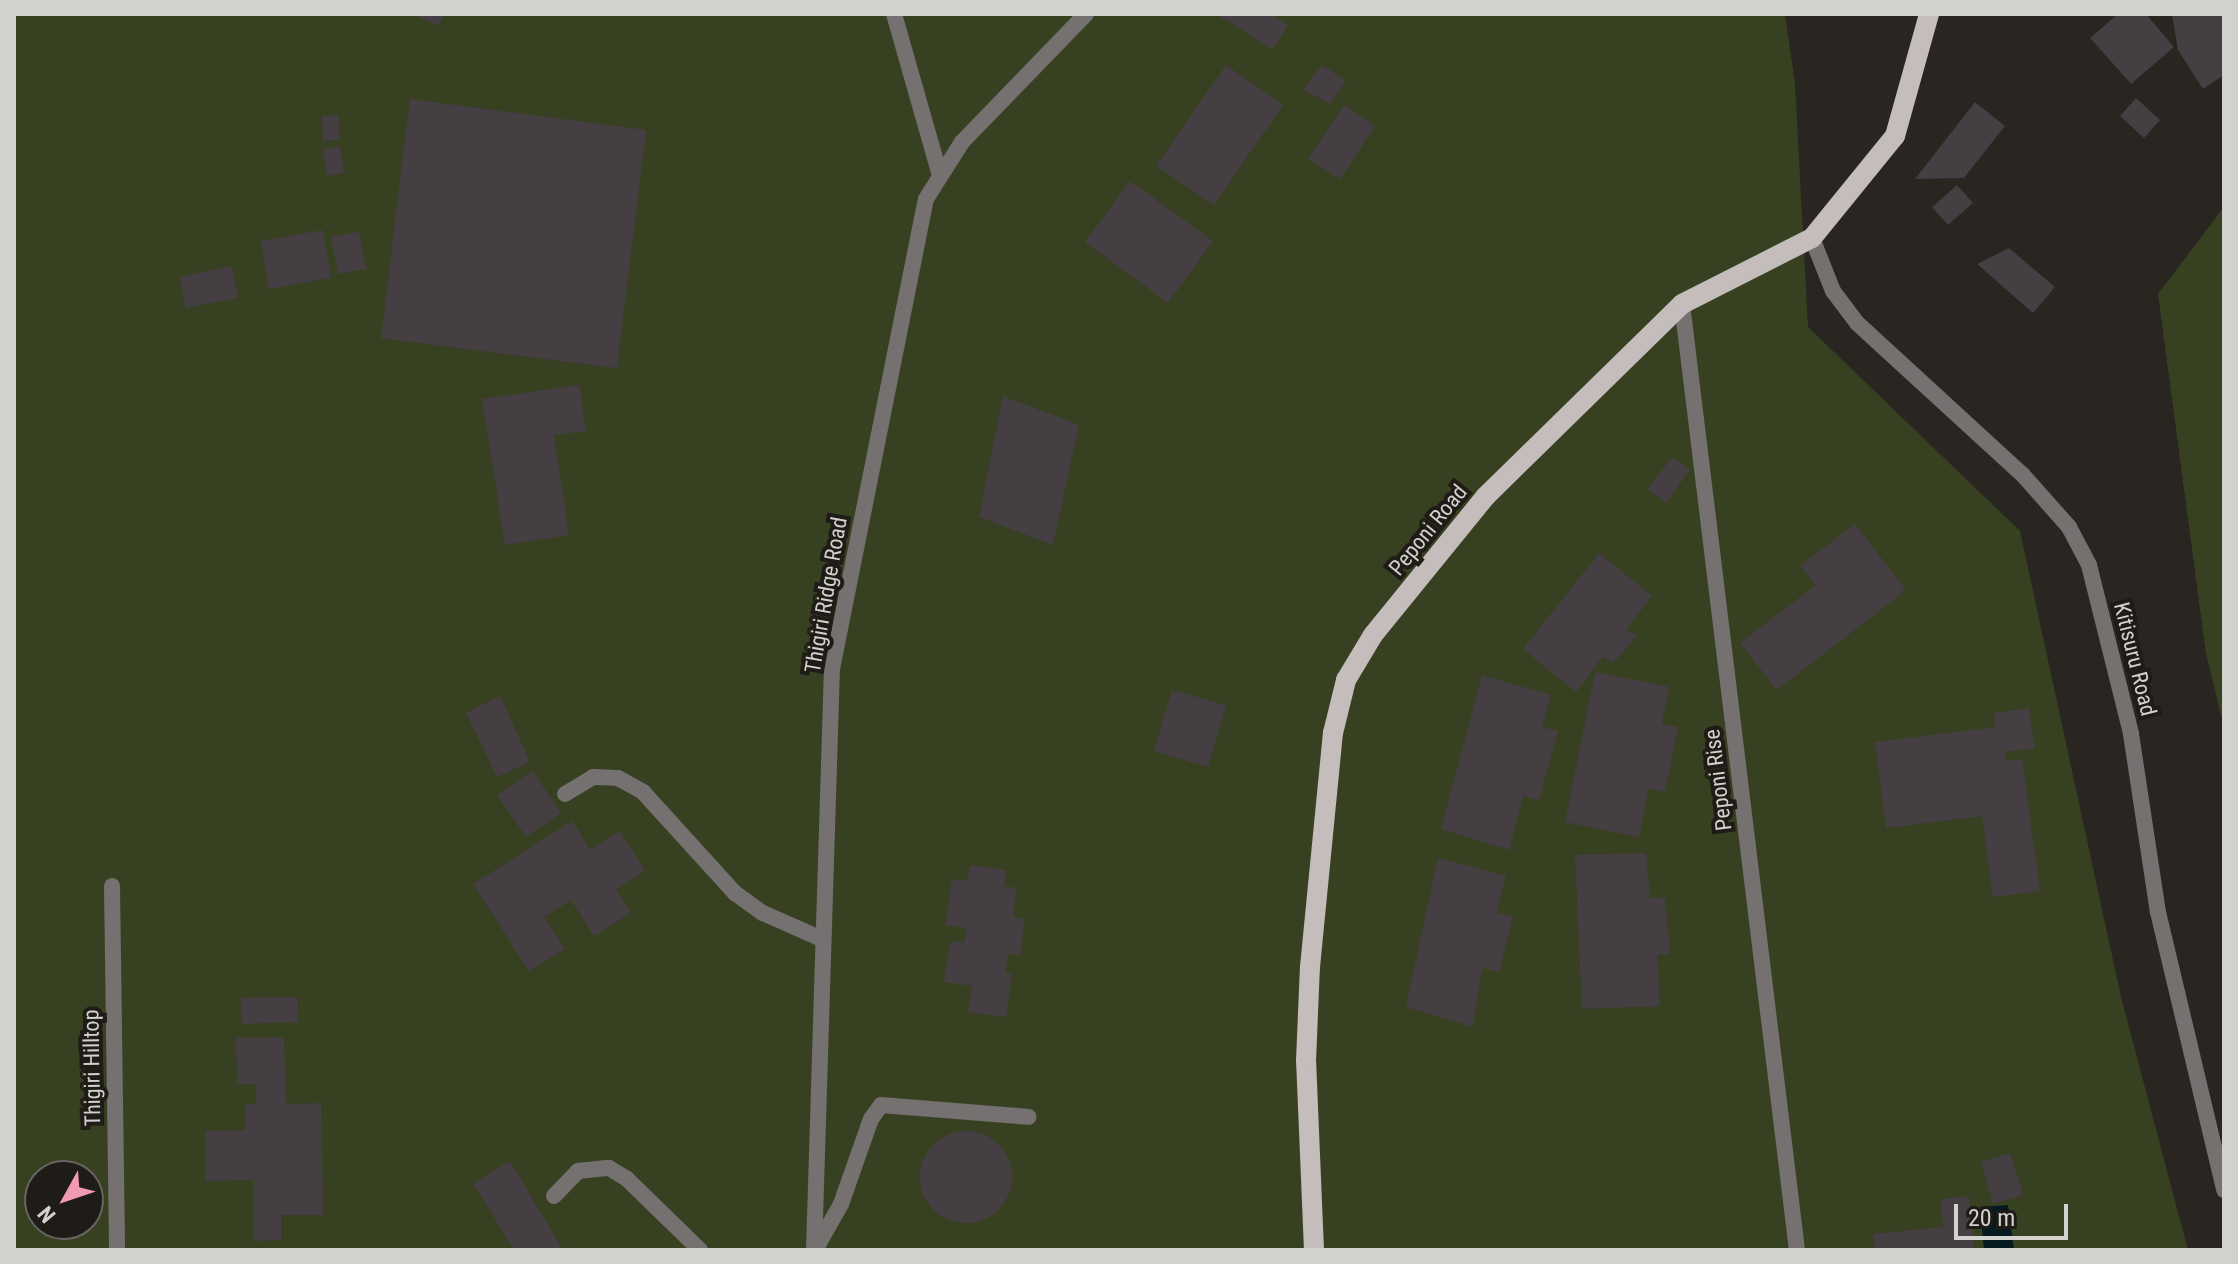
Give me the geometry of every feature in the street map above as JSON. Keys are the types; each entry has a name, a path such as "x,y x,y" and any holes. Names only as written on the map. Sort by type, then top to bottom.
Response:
{"main road":[{"name":"Peponi Road","path":"1314,1250 1306,1061 1310,967 1333,733 1346,680 1373,635 1485,497 1682,304 1812,238 1895,136 1927,14"}],"street":[{"path":"894,14 939,172"},
{"name":"Thigiri Ridge Road","path":"814,1250 832,669 926,199 939,172 962,142 1086,14"},
{"name":"Kitisuru Road","path":"1812,238 1833,291 1857,323 2022,474 2069,527 2089,565 2131,734 2158,912 2224,1190"},
{"name":"Peponi Rise","path":"1682,304 1797,1250"},
{"path":"565,794 593,777 618,778 643,792 735,893 763,913 822,939"},
{"name":"Thigiri Hilltop","path":"112,886 117,1250"},
{"path":"814,1250 841,1204 881,1105 1029,1117"},
{"path":"554,1196 578,1171 609,1168 627,1179 700,1250"}],"green space":[{"path":"14,14 1785,14 1795,84 1808,327 2020,531 2121,997 2188,1250 14,1250"},
{"path":"2224,207 2224,727 2206,654 2158,294"}],"water":[{"path":"2008,1205 2014,1250 1984,1250 1980,1207"}],"building":[{"path":"413,14 444,14 438,26"},
{"path":"1216,14 1271,14 1288,25 1273,49"},
{"path":"2118,14 2146,14 2174,47 2131,84 2090,38"},
{"path":"2172,14 2224,14 2224,75 2203,89 2178,50"},
{"path":"1226,65 1283,105 1214,205 1156,166"},
{"path":"1322,65 1346,81 1330,104 1303,89"},
{"path":"2136,98 2160,120 2144,138 2120,116"},
{"path":"410,99 646,130 617,368 381,338"},
{"path":"1975,102 2005,126 1964,178 1915,179"},
{"path":"1344,105 1375,126 1340,179 1308,159"},
{"path":"338,115 340,140 323,141 322,116"},
{"path":"340,146 344,173 327,176 323,149"},
{"path":"1130,181 1213,241 1168,303 1085,242"},
{"path":"1957,185 1973,203 1948,225 1932,207"},
{"path":"323,230 331,278 269,289 261,241"},
{"path":"359,232 366,269 338,274 331,237"},
{"path":"2009,248 2055,287 2033,313 1977,264"},
{"path":"232,266 238,298 186,308 179,277"},
{"path":"579,385 586,431 554,435 569,535 505,545 482,399"},
{"path":"1003,396 1079,425 1053,545 979,517"},
{"path":"1672,457 1690,470 1666,503 1648,489"},
{"path":"1855,524 1906,590 1777,690 1740,643 1816,585 1800,566"},
{"path":"1599,553 1652,596 1626,630 1637,636 1613,663 1603,656 1576,692 1523,649"},
{"path":"1595,672 1669,687 1662,724 1678,727 1665,792 1648,789 1639,837 1565,822"},
{"path":"1482,675 1551,695 1542,727 1558,731 1539,800 1523,796 1509,850 1441,829"},
{"path":"1172,690 1226,705 1208,767 1154,751"},
{"path":"500,696 530,762 497,777 466,713"},
{"path":"2029,708 2035,748 2004,752 2006,761 2022,759 2040,891 1993,897 1982,816 1886,828 1875,742 1995,727 1994,713"},
{"path":"533,771 561,813 526,837 497,795"},
{"path":"572,821 590,849 620,831 645,871 616,889 631,913 594,936 571,900 544,917 565,949 529,971 473,884"},
{"path":"1646,853 1650,898 1665,898 1670,954 1657,955 1660,1006 1582,1009 1575,855"},
{"path":"1438,858 1506,876 1496,913 1513,917 1499,972 1482,968 1473,1027 1406,1007"},
{"path":"970,865 1006,870 1004,886 1017,888 1013,917 1025,919 1020,955 1008,954 1005,973 1012,974 1006,1017 968,1012 972,986 944,982 951,941 964,943 967,928 946,925 952,879 967,881"},
{"path":"297,997 298,1022 242,1024 241,998"},
{"path":"236,1038 284,1038 286,1104 321,1103 323,1215 281,1215 281,1240 254,1241 253,1180 205,1181 205,1131 245,1130 245,1105 256,1104 256,1084 237,1084"},
{"path":"966,1131 984,1135 999,1144 1008,1159 1012,1177 1008,1195 999,1210 984,1219 966,1223 948,1219 933,1210 924,1195 920,1177 924,1159 933,1144 948,1135"},
{"path":"2010,1153 2023,1195 1993,1204 1981,1162"},
{"path":"510,1161 563,1250 514,1250 473,1183"},
{"path":"1969,1196 1974,1250 1875,1250 1873,1234 1943,1227 1941,1199"}]}
